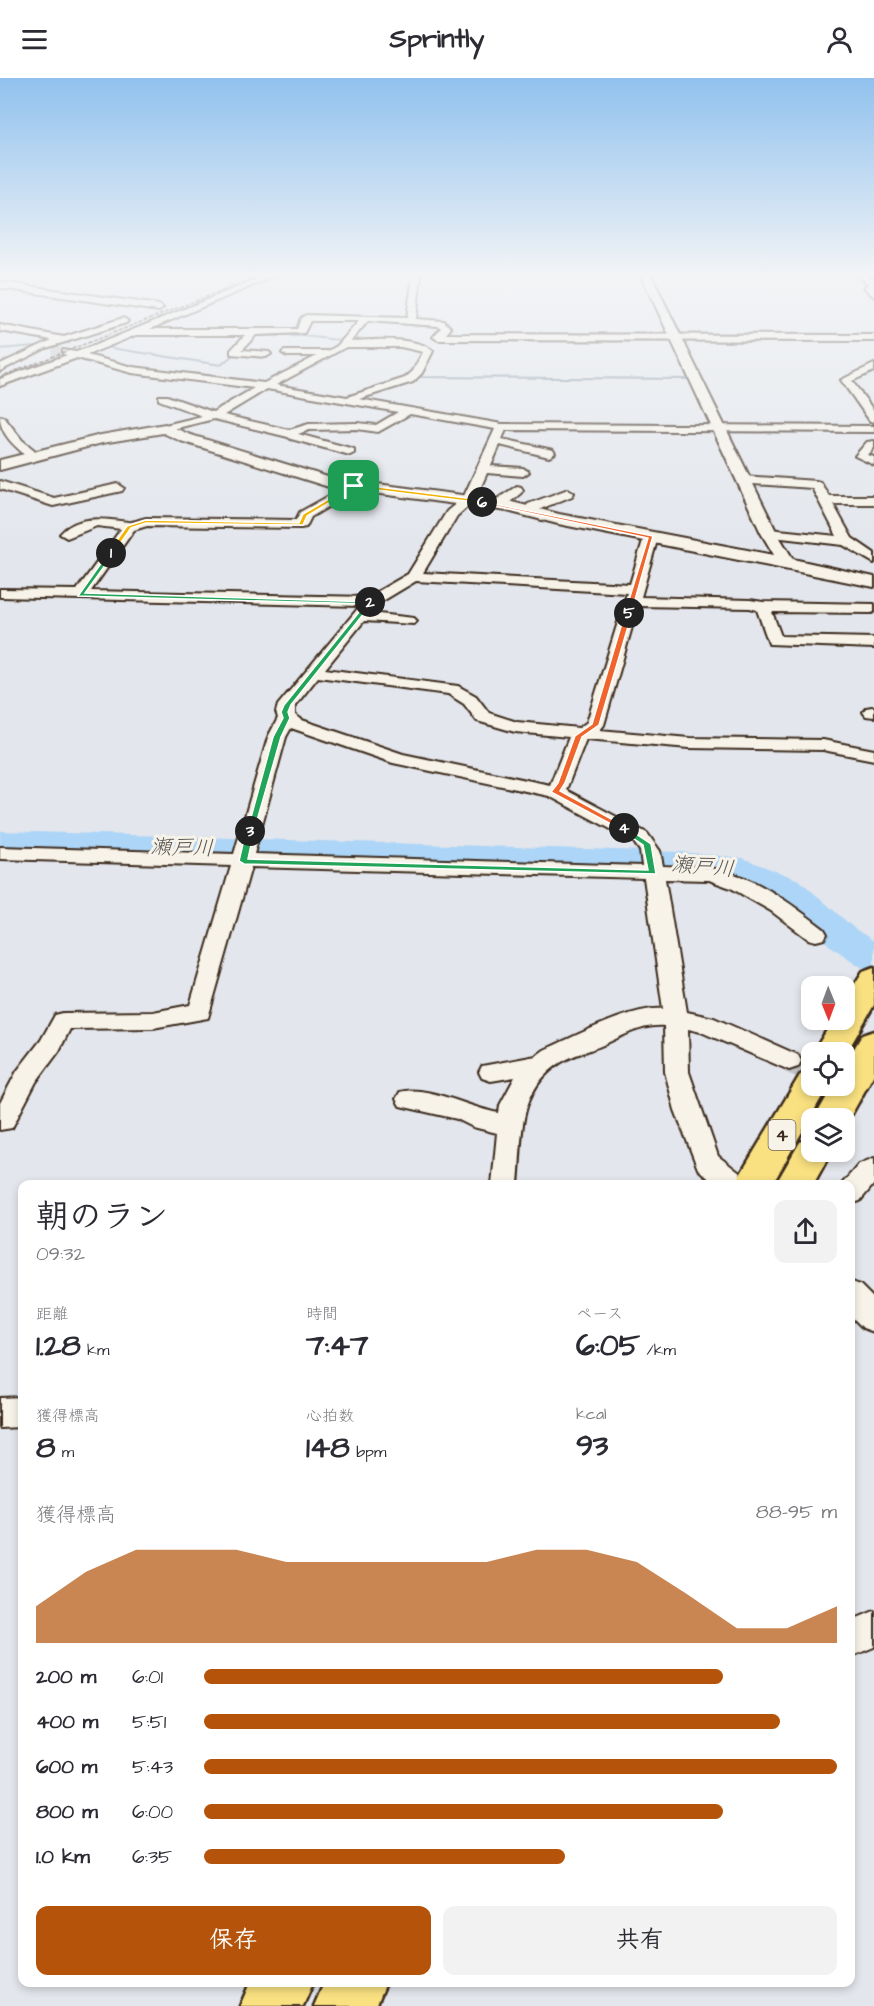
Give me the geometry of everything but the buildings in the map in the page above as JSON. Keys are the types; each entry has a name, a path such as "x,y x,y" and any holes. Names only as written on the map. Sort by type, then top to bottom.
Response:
{"highway":[{"path":"836,1042 868,988"},
{"path":"837,1108 874,1043"},
{"name":"4","path":"755,1180 800,1073"},
{"name":"4","path":"797,1180 807,1162"},
{"path":"270,2006 281,1987"},
{"path":"344,2006 354,1987"}],"street":[{"path":"0,383 43,365"},
{"path":"114,365 132,370 264,386 502,427 583,432 722,434 871,443"},
{"path":"0,465 101,439 165,428 214,416 264,386 307,365"},
{"path":"346,400 399,384 415,376 421,365"},
{"path":"690,365 769,533 788,563"},
{"path":"874,367 848,378 846,382 874,419"},
{"path":"862,371 874,374"},
{"path":"163,398 214,416 292,434 295,437 350,451"},
{"path":"292,434 295,430 309,427 357,426 378,429 408,411"},
{"path":"2,423 34,456"},
{"path":"3,1120 26,1077 50,1045 63,1021 153,1020 200,1012 277,737 286,718 287,705 371,602 413,577 452,514 469,500 502,427"},
{"path":"165,428 186,438 329,482 499,504 874,582"},
{"path":"722,434 874,429"},
{"path":"496,441 549,453"},
{"path":"0,446 18,442"},
{"path":"871,443 861,456 874,461"},
{"path":"485,468 523,472"},
{"path":"743,480 816,484 847,541"},
{"path":"0,484 53,502 118,488"},
{"path":"67,534 93,522 112,522 129,527 146,522 301,524 305,515 354,486"},
{"path":"499,504 517,490"},
{"path":"529,512 533,507 568,493"},
{"path":"826,500 874,500"},
{"path":"81,595 129,527"},
{"path":"769,533 847,541 874,559"},
{"path":"555,792 561,783 578,736 595,725 651,537"},
{"path":"413,577 750,604 763,607 873,609"},
{"path":"0,593 371,602"},
{"path":"763,607 775,641 874,643"},
{"path":"359,616 409,621"},
{"path":"314,672 452,690 470,700 483,717 515,728 688,743 823,745 874,755"},
{"path":"286,718 296,724 399,759 555,792 640,837 652,863 676,1019 677,1072 707,1162 729,1180"},
{"path":"0,853 245,851 652,863 739,882 789,912 816,934"},
{"path":"506,1180 513,1104 521,1087 541,1065 553,1056 631,1023 656,1017 706,1024 800,1073"},
{"path":"491,1072 541,1065"},
{"path":"409,1099 463,1111 482,1120 511,1125"},
{"path":"855,1187 868,1172 874,1169"},
{"path":"855,1299 874,1319"},
{"path":"0,1413 18,1412"},
{"path":"855,1637 874,1629"}],"waterway":[{"path":"424,365 420,377 690,379"},
{"name":"瀬戸川","path":"0,841 680,862 742,868 787,887 842,937 874,958"}],"tunnel":[{"path":"789,1061 801,1066"},
{"path":"855,1088 874,1096"}],"railway":[{"path":"0,377 31,365"}],"route":[{"path":"354,486 508,506 558,519 651,537 595,725 578,736 561,783 555,792 640,837 650,851 653,872 244,861 277,737 286,718 287,705 371,602 81,595 129,527 136,523 301,524 305,515 354,486"}]}
